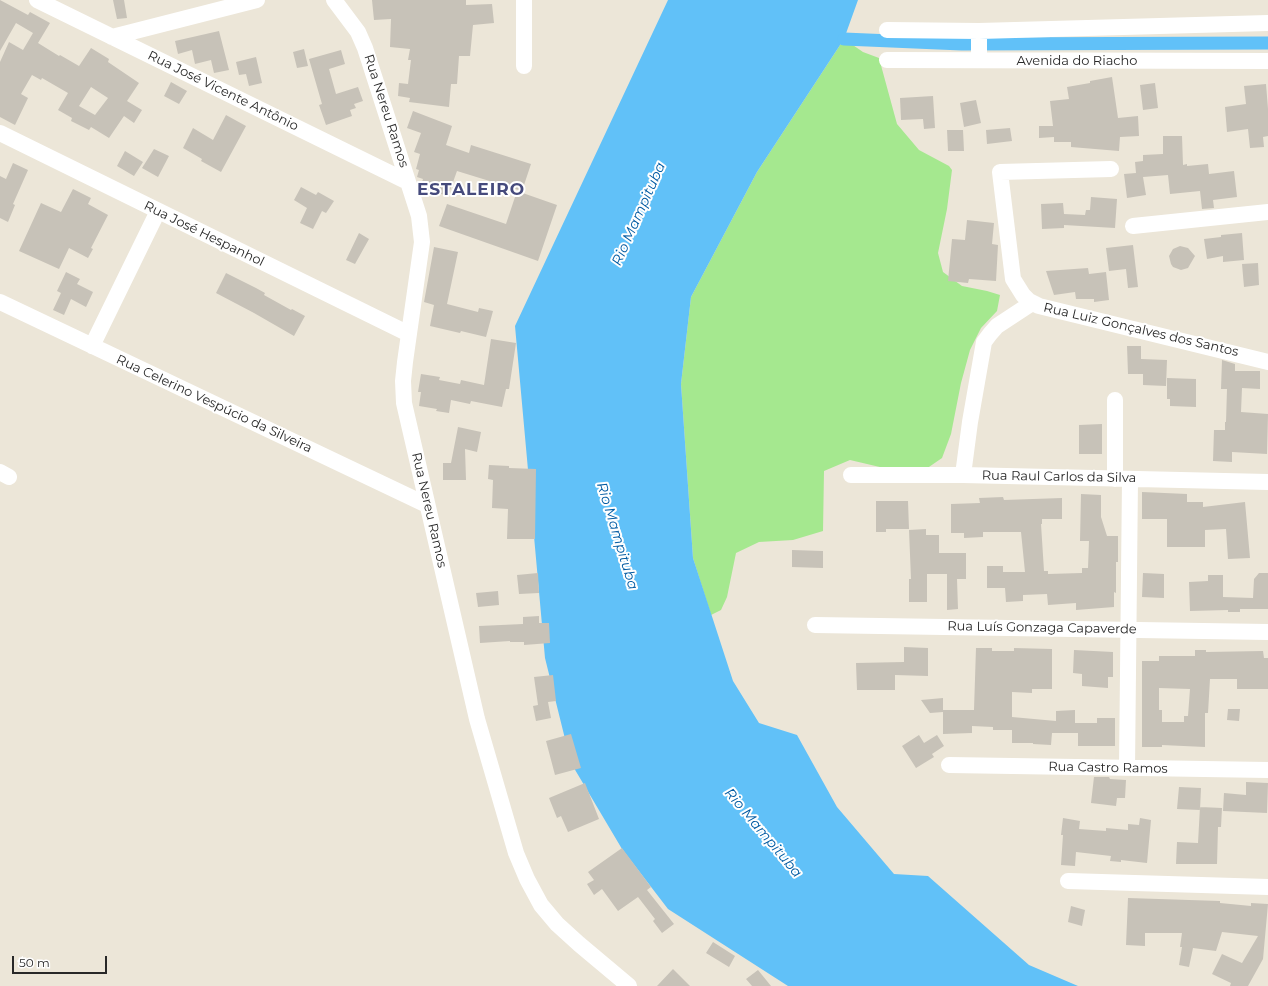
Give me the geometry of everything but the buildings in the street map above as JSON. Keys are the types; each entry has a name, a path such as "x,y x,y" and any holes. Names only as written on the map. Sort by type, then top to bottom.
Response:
{"street":[{"name":"Rua José Vicente Antônio","path":"38,0 408,182"},
{"path":"112,37 258,0"},
{"name":"Rua Nereu Ramos","path":"334,0 358,32 365,48 419,216 422,242 403,381 404,403 483,739 516,853 527,879 541,905 579,944 629,986"},
{"path":"524,0 524,66"},
{"path":"887,30 979,31 1268,23"},
{"path":"979,31 979,60"},
{"name":"Avenida do Riacho","path":"887,60 1268,61"},
{"name":"Rua José Hespanhol","path":"0,133 409,334"},
{"name":"Rua Luiz Gonçalves dos Santos","path":"1112,169 1000,172 1013,278 1022,295 1032,303 1039,306 1268,362"},
{"path":"92,346 158,211"},
{"path":"1133,226 1268,212"},
{"name":"Rua Celerino Vespúcio da Silveira","path":"0,302 427,505"},
{"path":"963,475 970,422 984,342 997,326 1032,303"},
{"path":"1115,400 1123,479 1128,630 1127,768"},
{"name":"Rua Raul Carlos da Silva","path":"851,475 963,475 1268,482"},
{"name":"Rua Luís Gonzaga Capaverde","path":"815,625 1268,632"},
{"name":"Rua Castro Ramos","path":"949,765 1268,770"},
{"path":"1068,881 1268,887"}],"green space":[{"path":"844,39 863,52 879,58 897,124 919,150 949,166 952,170 947,209 938,253 943,272 962,286 1000,295 997,311 981,328 970,350 961,383 951,434 942,458 926,469 884,468 850,460 824,471 823,531 793,540 759,542 736,553 727,597 721,610 711,615 693,558 681,384 691,297 757,172"}],"water":[{"name":"Rio Mampituba","path":"668,0 858,0 844,39 757,172 691,297 681,384 693,558 733,681 759,723 797,735 837,807 894,874 928,876 1029,965 1078,986 788,986 668,909 622,849 571,763 545,658 515,326"}],"waterway":[{"path":"844,39 962,44 1268,43"}],"district":[{"name":"ESTALEIRO","path":"471,190"}]}
